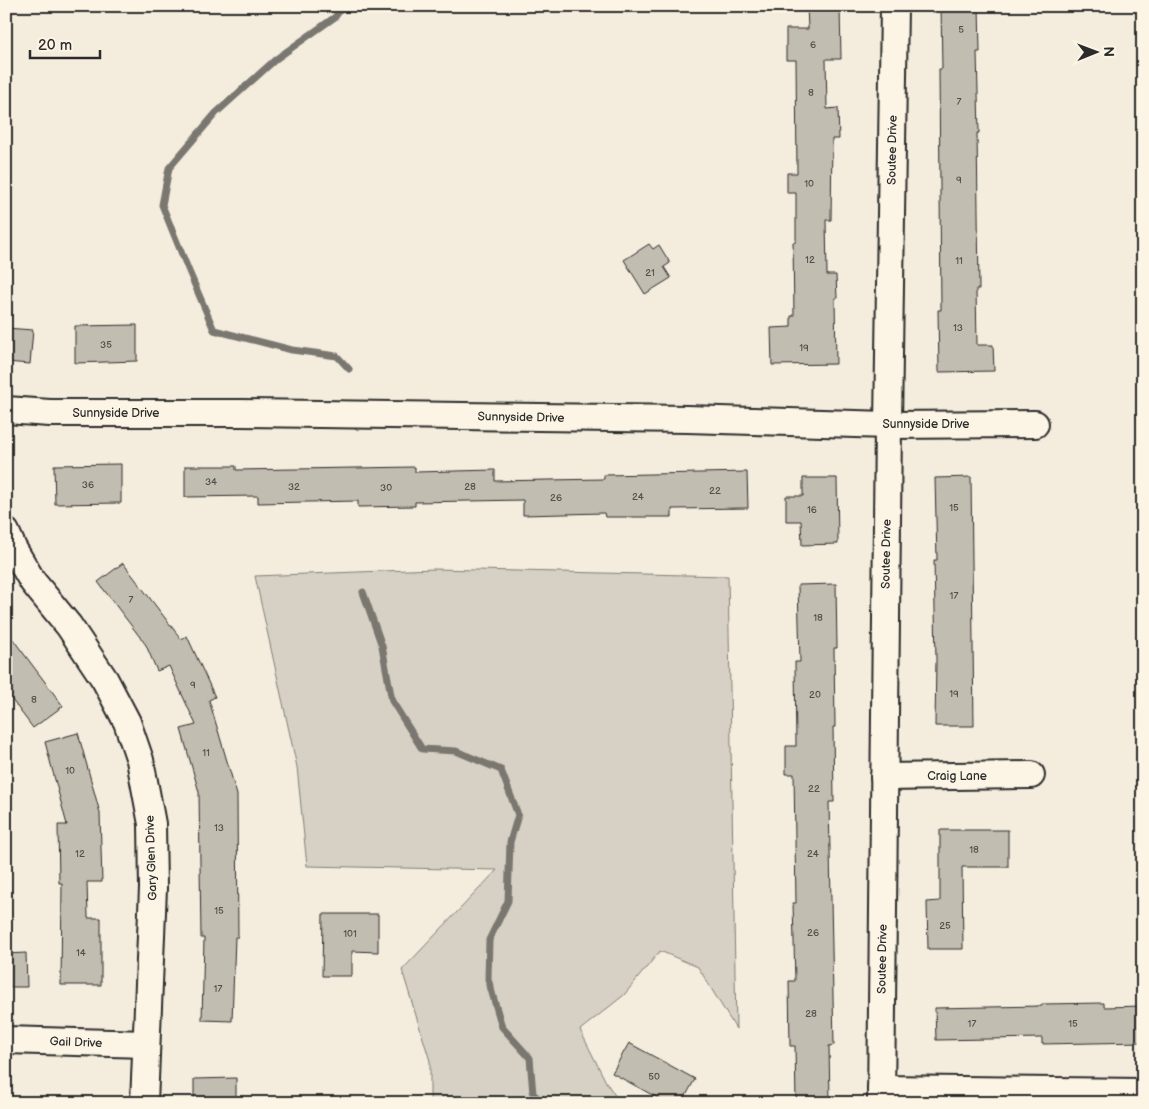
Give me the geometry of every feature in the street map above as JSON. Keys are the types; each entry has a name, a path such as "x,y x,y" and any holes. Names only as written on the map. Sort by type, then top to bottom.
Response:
{"street":[{"name":"Soutee Drive","path":"881,1096 894,6"},
{"name":"Sunnyside Drive","path":"6,410 50,413 240,413 687,419 888,425 1036,424"},
{"name":"Gary Glen Drive","path":"6,532 33,582 69,626 105,680 127,722 140,760 152,824 153,842 153,888 144,1103"},
{"name":"Craig Lane","path":"884,776 1031,776"},
{"name":"Gail Drive","path":"6,1040 146,1044"},
{"path":"881,1096 1143,1092"}],"shaded area":[{"path":"434,569 728,576 736,1029 698,967 660,951 624,995 580,1030 606,1082 620,1103 430,1103 430,1061 402,970 497,870 307,866 297,767 255,576"}],"building":[{"path":"807,6 840,6 841,59 826,59 827,109 838,108 839,139 832,139 831,220 826,220 827,275 836,275 836,364 772,365 771,328 791,327 791,316 794,316 793,242 796,242 796,193 787,193 787,173 797,173 796,60 786,60 786,29 808,29"},
{"path":"941,6 979,6 980,52 977,52 979,289 976,289 977,345 993,345 994,371 939,372 938,310 941,310 939,69 942,69"},
{"path":"649,244 653,249 659,245 670,263 664,267 671,278 645,294 624,260"},
{"path":"137,325 137,361 75,363 75,326"},
{"path":"6,328 33,330 30,364 6,362"},
{"path":"121,464 121,503 55,504 54,465"},
{"path":"185,466 236,466 236,470 415,467 415,472 495,470 495,481 604,479 604,475 747,472 748,508 672,509 672,517 605,517 604,513 523,515 523,500 415,502 415,506 358,507 358,501 258,503 258,496 185,497"},
{"path":"971,477 974,726 935,726 934,560 937,560 935,478"},
{"path":"803,478 837,478 838,544 802,545 801,521 786,521 786,496 803,496"},
{"path":"123,563 181,639 187,636 215,697 209,700 237,795 238,937 235,937 232,1021 202,1020 204,938 201,938 199,792 181,729 196,725 169,666 157,671 146,645 98,582"},
{"path":"836,584 837,648 834,648 835,727 833,727 834,802 829,802 834,1045 829,1046 830,1103 796,1103 795,1046 790,1046 789,981 795,981 793,903 796,903 794,774 786,774 786,746 796,746 795,662 800,662 798,585"},
{"path":"6,630 63,706 33,728 6,692"},
{"path":"78,733 100,813 102,882 87,882 88,918 101,918 101,985 61,985 62,883 59,883 58,825 67,825 45,742"},
{"path":"940,830 1008,830 1008,867 962,867 963,949 928,949 927,902 940,901"},
{"path":"323,914 378,914 378,952 352,951 352,976 322,976"},
{"path":"26,953 27,987 6,987 6,954"},
{"path":"1104,1003 1104,1007 1143,1006 1143,1042 1042,1044 1042,1038 936,1040 935,1008"},
{"path":"629,1043 695,1079 682,1103 667,1103 612,1073"},
{"path":"236,1078 236,1103 194,1103 194,1079"}],"waterway":[{"path":"343,6 335,17 276,59 216,113 169,168 162,205 214,330 292,350 337,356 349,369"},
{"path":"363,592 382,646 392,701 422,749 456,751 501,770 518,815 510,842 508,901 489,940 488,979 502,1027 530,1058 533,1094 545,1103"}]}
